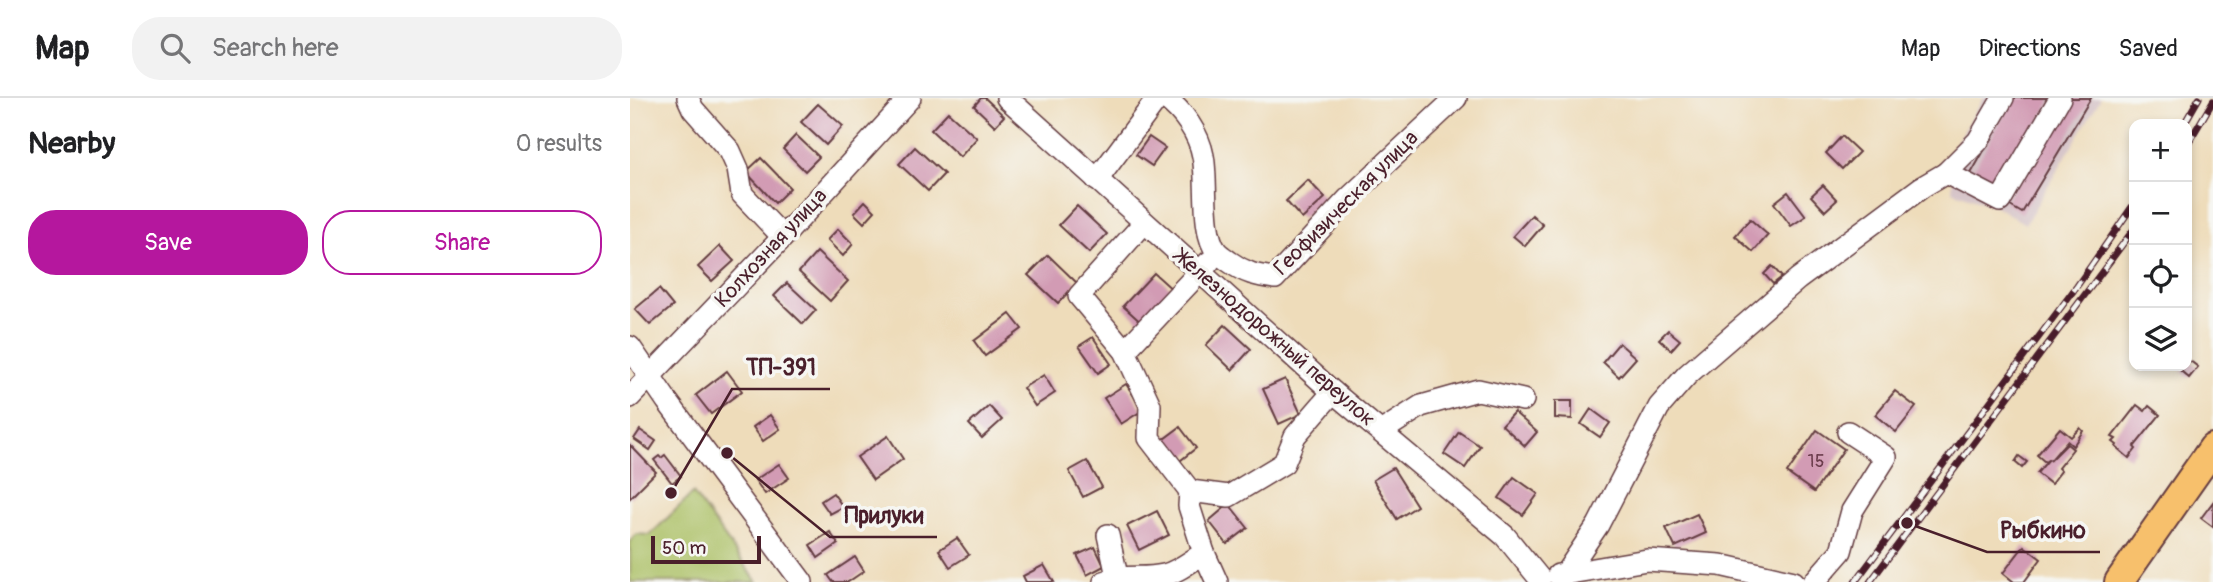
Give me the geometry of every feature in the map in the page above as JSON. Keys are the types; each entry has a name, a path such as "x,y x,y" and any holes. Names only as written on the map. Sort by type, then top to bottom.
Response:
{"main road":[{"path":"2119,582 2213,448"}],"street":[{"path":"688,98 693,109 730,151 738,169 742,194 783,237"},
{"name":"Колхозная улица","path":"630,397 783,237 910,98"},
{"name":"Железнодорожный переулок","path":"1007,98 1334,392 1505,536 1537,581 1647,560 1720,565 1794,582"},
{"path":"1097,180 1158,98"},
{"path":"1125,351 1217,252 1211,241 1207,216 1203,155 1193,129 1175,105 1165,98"},
{"name":"Геофизическая улица","path":"1217,252 1248,273 1275,278 1348,199 1456,98"},
{"path":"1565,574 1598,525 1660,407 1687,375 1798,279 1922,187 1946,173 1979,141 2003,98"},
{"path":"1946,173 2000,201 2060,98"},
{"path":"1144,223 1079,296 1125,351 1150,405 1149,438 1190,491 1189,506 1204,553 1217,582"},
{"path":"630,347 649,377 802,582"},
{"path":"1382,431 1421,406 1478,390 1523,400"},
{"path":"1190,491 1229,496 1284,463 1295,436 1334,392"},
{"path":"1814,582 1841,551 1852,511 1886,457 1848,432"},
{"path":"1108,535 1111,579 1167,575 1204,553"}],"shaded area":[{"path":"1983,98 2101,98 2025,224 1997,207 1952,191 1957,141"}],"green space":[{"path":"693,493 757,582 630,582 630,542 636,534 650,535"}],"building":[{"path":"981,98 985,98 1004,116 995,126 974,106"},
{"path":"2014,98 2052,98 1999,193 1969,177"},
{"path":"2068,98 2091,98 2022,213 2005,203"},
{"path":"818,104 843,126 826,145 801,122"},
{"path":"948,112 977,138 960,157 931,130"},
{"path":"796,135 819,157 805,171 783,149"},
{"path":"1842,136 1859,152 1842,169 1826,153"},
{"path":"1149,137 1165,148 1152,166 1136,155"},
{"path":"915,147 944,174 928,191 899,164"},
{"path":"761,158 790,188 775,203 746,172"},
{"path":"1308,180 1325,198 1302,219 1286,201"},
{"path":"1823,185 1837,200 1825,211 1811,196"},
{"path":"1788,192 1806,216 1791,226 1774,203"},
{"path":"865,201 875,211 864,223 854,213"},
{"path":"1077,206 1107,234 1089,253 1059,225"},
{"path":"1532,215 1543,225 1525,246 1513,236"},
{"path":"1750,219 1768,235 1753,252 1735,236"},
{"path":"838,229 853,244 843,256 827,240"},
{"path":"720,246 734,261 712,281 698,267"},
{"path":"817,252 848,281 830,301 799,272"},
{"path":"1048,255 1077,283 1058,303 1028,275"},
{"path":"1772,266 1782,277 1773,284 1764,274"},
{"path":"1154,273 1174,291 1144,325 1123,306"},
{"path":"787,283 816,310 803,324 774,296"},
{"path":"659,289 673,306 650,325 635,309"},
{"path":"1010,314 1022,329 985,356 974,341"},
{"path":"1225,325 1251,349 1232,370 1206,345"},
{"path":"1668,330 1680,340 1671,350 1659,339"},
{"path":"1093,337 1111,364 1098,373 1079,346"},
{"path":"1619,343 1636,358 1619,377 1603,362"},
{"path":"2192,362 2198,367 2189,378 2181,371 2192,371"},
{"path":"727,371 742,391 711,414 696,395"},
{"path":"1044,375 1055,393 1035,406 1023,388"},
{"path":"1285,379 1301,414 1279,424 1263,389"},
{"path":"1126,384 1143,410 1121,424 1104,398"},
{"path":"1895,391 1916,407 1896,432 1875,415"},
{"path":"1555,401 1572,401 1572,419 1555,418"},
{"path":"2137,405 2145,411 2149,406 2160,415 2134,447 2136,449 2129,458 2116,447 2113,442 2116,439 2112,437"},
{"path":"989,406 1002,420 982,438 969,424"},
{"path":"1591,409 1610,423 1600,437 1581,424"},
{"path":"1514,412 1537,432 1525,446 1502,425"},
{"path":"770,415 780,429 763,441 753,427"},
{"path":"1180,427 1196,448 1176,464 1160,442"},
{"path":"2060,428 2071,437 2080,428 2083,431 2073,446 2067,441 2050,461 2067,444 2073,449 2058,468 2061,471 2051,484 2037,473 2049,459 2045,462 2037,455"},
{"path":"640,430 656,441 650,450 634,439"},
{"path":"1817,430 1844,449 1814,492 1787,473"},
{"path":"1459,432 1480,446 1465,468 1444,454"},
{"path":"888,436 903,459 873,480 857,457"},
{"path":"630,445 656,472 630,498"},
{"path":"665,455 681,476 672,483 654,460"},
{"path":"2019,456 2027,462 2022,468 2015,462"},
{"path":"1087,461 1102,487 1083,497 1069,471"},
{"path":"779,464 789,478 765,494 755,480"},
{"path":"1393,468 1417,506 1397,519 1373,480"},
{"path":"1514,477 1538,494 1523,515 1499,498"},
{"path":"833,493 843,507 830,514 821,501"},
{"path":"2213,502 2213,527 2201,518"},
{"path":"1229,504 1248,528 1227,544 1209,521"},
{"path":"1157,511 1169,535 1139,550 1127,526"},
{"path":"1697,514 1706,533 1675,547 1666,528"},
{"path":"830,532 838,544 818,558 810,545"},
{"path":"957,538 969,555 950,567 939,550"},
{"path":"2024,546 2041,559 2024,582 2014,582 2003,573"},
{"path":"1095,547 1104,566 1087,575 1077,555"},
{"path":"855,557 864,571 848,582 833,582 828,575"},
{"path":"1044,565 1054,582 1026,582 1023,576"}],"railway":[{"path":"2187,119 2199,98"},
{"path":"2192,137 2213,101"},
{"path":"1855,582 2077,286 2129,211"},
{"path":"1870,582 2129,236"}],"place":[{"name":"Прилуки","path":"727,453"},
{"name":"ТП-391","path":"671,493"},
{"name":"Рыбкино","path":"1907,523"}]}
